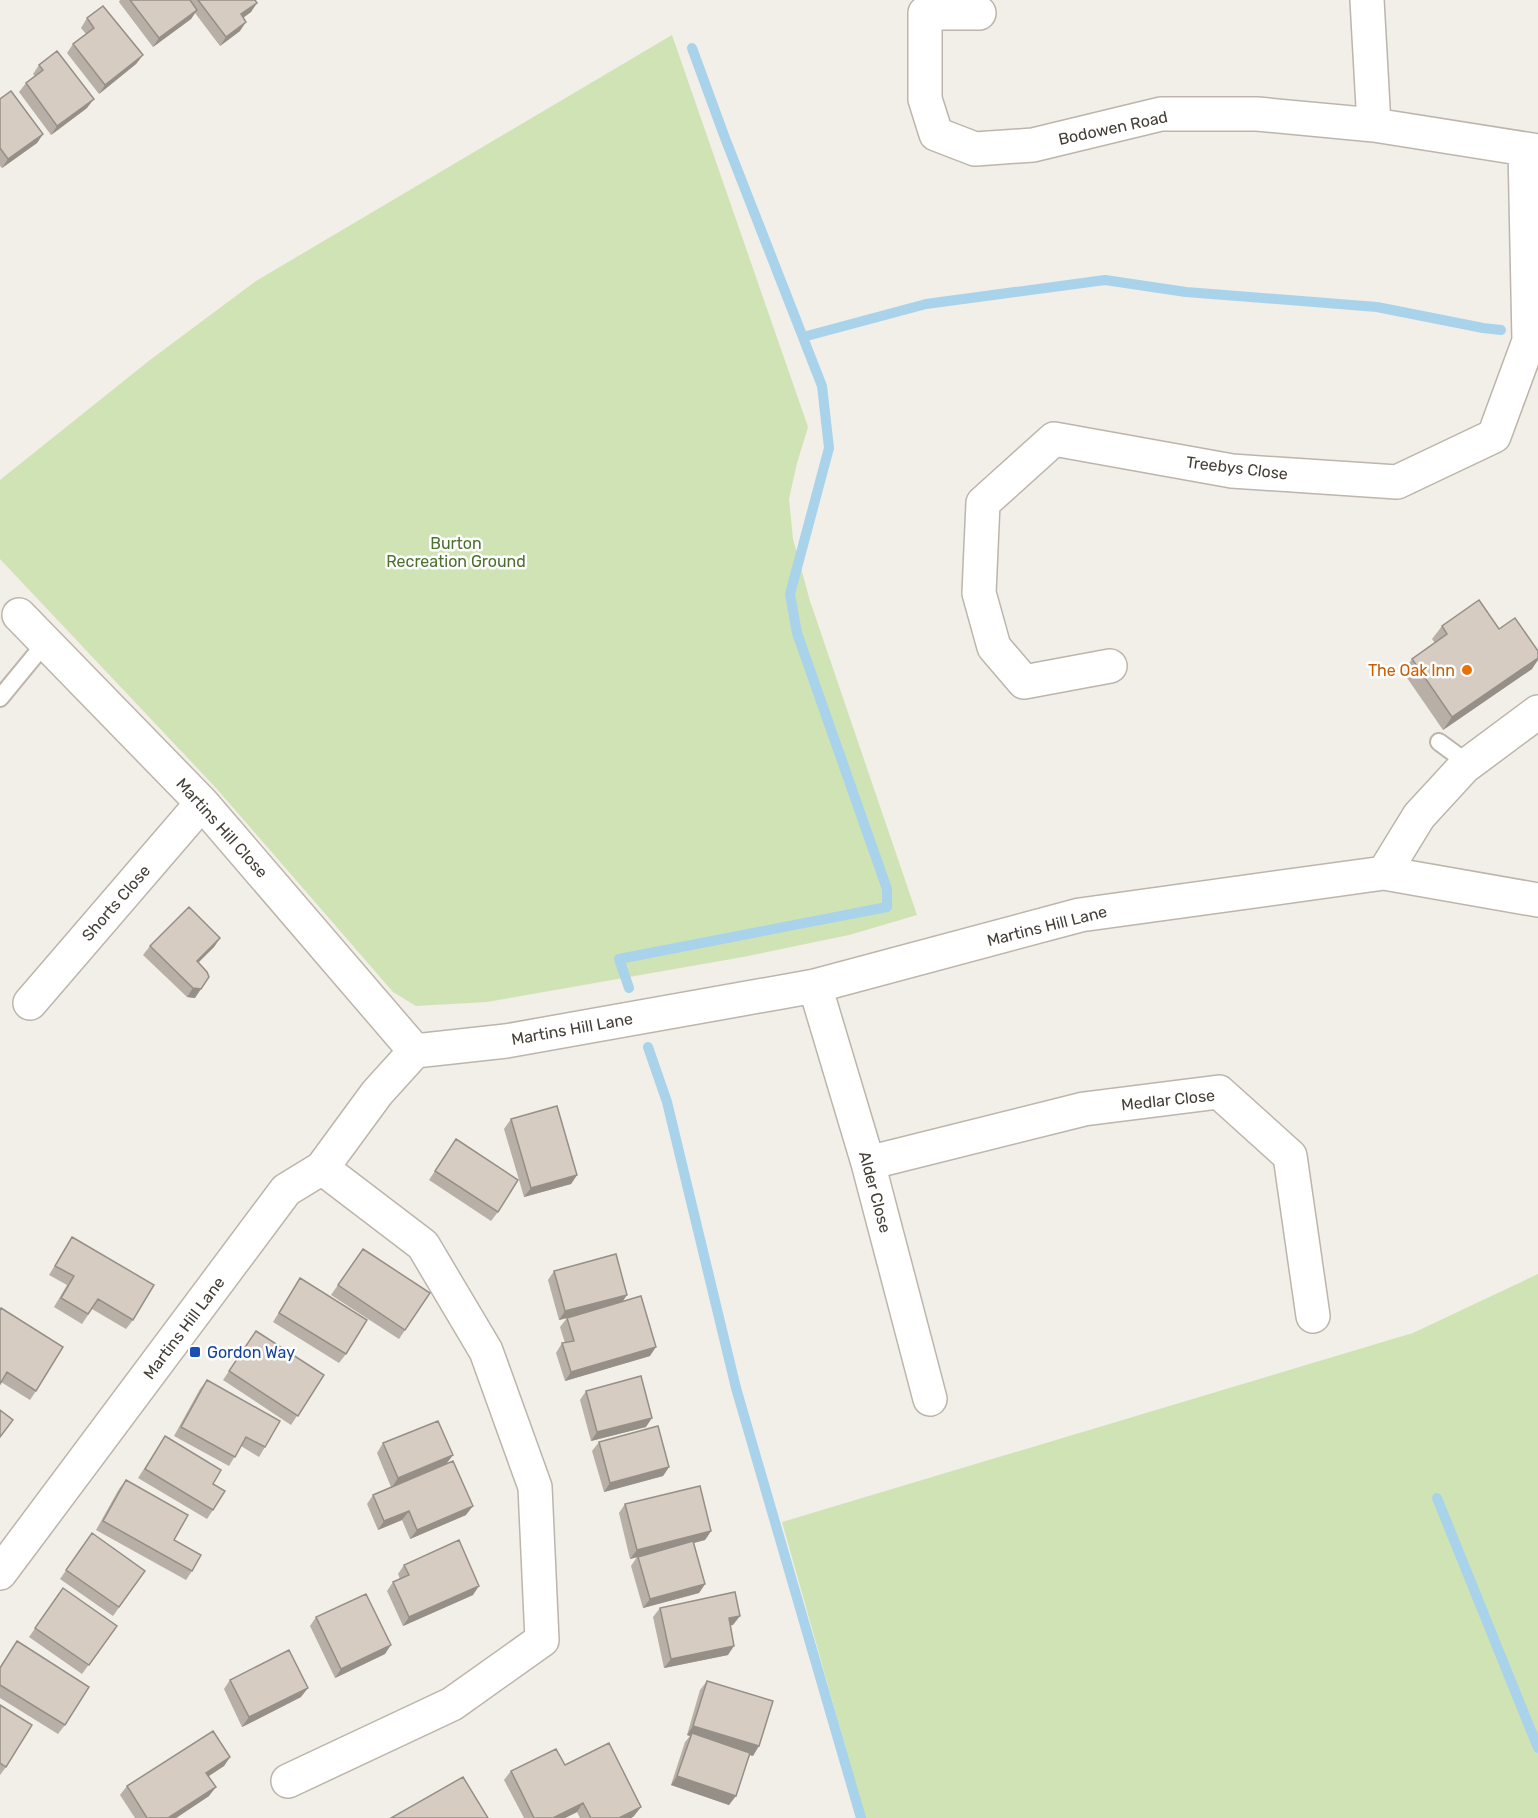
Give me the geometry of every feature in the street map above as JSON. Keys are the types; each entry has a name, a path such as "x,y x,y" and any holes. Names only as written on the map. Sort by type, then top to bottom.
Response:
{"street":[{"path":"1367,0 1374,125"},
{"name":"Bodowen Road","path":"979,13 925,13 925,99 936,134 975,149 1034,145 1161,114 1257,114 1374,125 1532,150"},
{"name":"Treebys Close","path":"1110,666 1024,682 994,647 979,593 983,503 1054,439 1232,471 1397,482 1494,436 1529,341 1532,150"},
{"name":"Martins Hill Close","path":"19,615 202,803 415,1051"},
{"path":"1384,873 1419,816 1464,767 1538,712"},
{"name":"Shorts Close","path":"30,1004 202,803"},
{"name":"Martins Hill Lane","path":"0,1572 286,1191 322,1168 378,1093 415,1051 506,1041 815,986 1080,915 1384,873 1538,900"},
{"name":"Alder Close","path":"815,986 868,1163 930,1399"},
{"name":"Medlar Close","path":"868,1163 1084,1109 1219,1092 1290,1156 1313,1316"},
{"path":"288,1781 453,1704 542,1640 535,1487 486,1351 423,1245 322,1168"}],"lane":[{"path":"0,698 46,642"},
{"path":"1439,742 1458,756 1464,767"}],"green space":[{"name":"Burton Recreation Ground","path":"672,35 808,427 789,499 793,539 810,601 917,915 849,935 743,957 487,1002 416,1006 393,992 216,788 0,559 0,480 150,360 256,281"},
{"path":"1538,1274 1538,1818 863,1818 865,1817 782,1522 1413,1333"}],"building":[{"path":"130,0 190,0 197,10 159,38"},
{"path":"198,0 255,0 257,3 241,14 246,22 226,37"},
{"path":"103,6 143,55 105,85 73,44 94,28 87,18"},
{"path":"57,51 94,99 57,126 26,83 43,70 39,65"},
{"path":"11,91 43,134 8,159 0,148 0,99"},
{"name":"The Oak Inn","path":"1479,600 1499,629 1515,618 1538,651 1538,658 1452,717 1412,659 1447,634 1442,626"},
{"path":"189,907 220,938 197,961 209,977 201,989 193,988 150,946"},
{"path":"557,1106 577,1175 531,1188 511,1119"},
{"path":"456,1139 518,1180 498,1212 435,1171"},
{"path":"72,1237 154,1285 133,1320 98,1299 88,1314 61,1298 74,1276 55,1266"},
{"path":"363,1249 430,1293 405,1330 338,1285"},
{"path":"616,1254 627,1295 565,1311 554,1271"},
{"path":"300,1278 367,1320 346,1354 279,1313"},
{"path":"641,1296 656,1347 571,1372 562,1343 574,1341 567,1318"},
{"path":"1,1308 63,1347 36,1391 7,1372 0,1384"},
{"path":"256,1331 324,1375 298,1416 229,1371"},
{"path":"641,1376 652,1418 597,1432 586,1391"},
{"path":"207,1380 280,1421 265,1447 246,1437 235,1457 181,1427"},
{"path":"0,1410 13,1420 0,1437"},
{"path":"438,1421 453,1455 398,1478 383,1443"},
{"path":"658,1426 669,1467 610,1483 599,1442"},
{"path":"165,1436 221,1470 213,1484 225,1491 213,1510 145,1469"},
{"path":"453,1461 473,1506 417,1530 409,1511 384,1521 373,1495"},
{"path":"126,1480 188,1515 174,1540 201,1555 192,1571 103,1521"},
{"path":"700,1486 711,1531 637,1550 625,1504"},
{"path":"92,1533 145,1571 119,1607 66,1570"},
{"path":"459,1540 479,1586 409,1617 393,1582 409,1575 404,1565"},
{"path":"693,1541 705,1584 650,1599 638,1557"},
{"path":"63,1588 117,1626 89,1665 35,1628"},
{"path":"735,1592 740,1616 729,1618 734,1646 671,1659 660,1608"},
{"path":"366,1594 391,1645 341,1669 316,1617"},
{"path":"17,1641 89,1687 65,1725 0,1685 0,1668"},
{"path":"289,1650 308,1688 249,1717 230,1680"},
{"path":"707,1681 773,1701 759,1746 693,1726"},
{"path":"0,1705 32,1725 6,1767 0,1763"},
{"path":"213,1731 230,1757 206,1773 216,1787 168,1818 147,1818 127,1786"},
{"path":"692,1733 750,1753 736,1796 677,1776"},
{"path":"609,1743 641,1807 619,1818 591,1818 583,1803 553,1818 534,1818 511,1771 556,1749 565,1765"},
{"path":"463,1777 488,1818 391,1818"}],"waterway":[{"path":"629,988 619,959 887,907 887,889 797,633 790,594 829,448 822,386 692,48"},
{"path":"803,337 926,304 1105,280 1186,292 1377,307 1501,330"},
{"path":"648,1047 667,1102 736,1388 861,1818"},
{"path":"1437,1498 1538,1748"}],"place":[{"name":"The Oak Inn","path":"1467,670"},
{"name":"Gordon Way","path":"195,1352"}]}
